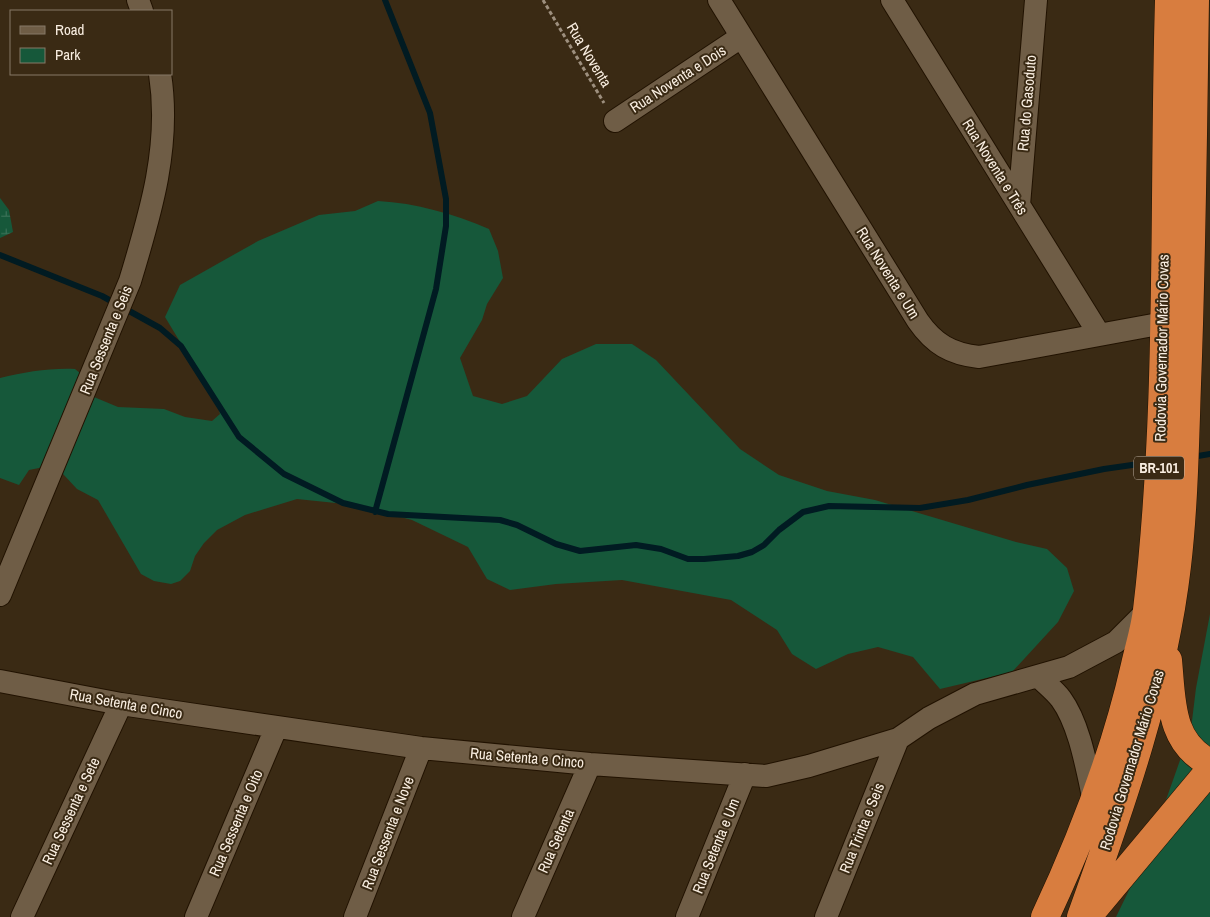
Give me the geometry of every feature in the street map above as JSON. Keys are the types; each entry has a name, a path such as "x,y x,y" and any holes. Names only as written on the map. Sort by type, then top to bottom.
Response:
{"highway":[{"name":"Rodovia Governador Mário Covas","path":"1045,917 1077,850 1125,709 1147,611 1160,458 1164,323 1165,124 1169,0"},
{"name":"Rodovia Governador Mário Covas","path":"1081,917 1121,808 1157,682 1177,567 1184,490 1189,338 1195,0"},
{"path":"1166,636 1176,725 1182,740 1195,755 1210,763"},
{"path":"1087,917 1210,770"}],"street":[{"name":"Rua Noventa e Um","path":"720,0 928,336 942,347 959,355 979,357 1164,323"},
{"name":"Rua Noventa e Três","path":"892,0 1099,334"},
{"name":"Rua do Gasoduto","path":"1018,205 1036,0"},
{"name":"Rua Noventa e Dois","path":"615,121 742,38"},
{"name":"Rua Sessenta e Seis","path":"0,595 133,272 146,230 163,144 165,105 160,75"},
{"name":"Rua Setenta e Cinco","path":"0,681 121,704 421,748 590,764 766,776 788,772 898,739 929,718 975,694 996,686 1039,677 1093,656 1116,642 1147,611"},
{"path":"1039,677 1061,699 1073,726 1083,752 1094,802"},
{"name":"Rua Sessenta e Sete","path":"22,917 121,704"},
{"name":"Rua Sessenta e Oito","path":"196,917 276,728"},
{"name":"Rua Trinta e Seis","path":"826,917 898,739"},
{"name":"Rua Sessenta e Nove","path":"355,917 421,748"},
{"name":"Rua Setenta","path":"523,917 590,764"},
{"name":"Rua Setenta e Um","path":"687,917 745,774"}],"path":[{"name":"Rua Noventa","path":"543,0 615,121"}],"green space":[{"path":"0,198 9,210 13,232 0,238"},
{"path":"378,201 435,210 489,229 498,251 503,278 487,304 482,320 460,358 473,396 502,404 527,396 562,359 596,344 632,344 656,360 740,449 779,475 827,491 875,500 1016,542 1047,549 1067,568 1074,591 1058,622 1012,672 940,689 913,657 878,647 848,654 816,669 792,654 777,630 731,600 622,580 556,584 510,590 487,579 468,547 412,520 355,505 297,499 245,515 217,530 204,543 195,556 190,571 180,581 171,584 154,581 141,574 98,500 77,489 63,474 44,467 29,470 19,485 0,478 0,378 37,371 75,369 86,378 94,397 118,407 164,409 185,417 212,421 220,414 217,403 165,317 180,285 258,241 319,215 355,211"},
{"path":"1210,614 1210,917 1116,917 1148,851 1191,729 1196,688"}],"waterway":[{"path":"375,512 436,289 446,226 446,199 430,113 385,0"},
{"path":"0,255 102,296 160,328 181,346 239,437 284,474 343,503 388,514 500,520 517,525 556,544 580,551 636,545 661,549 688,559 738,556 752,552 764,545 779,530 803,512 829,506 920,508 968,500 1027,485 1104,469 1153,462"},
{"path":"1192,457 1210,454"}]}
